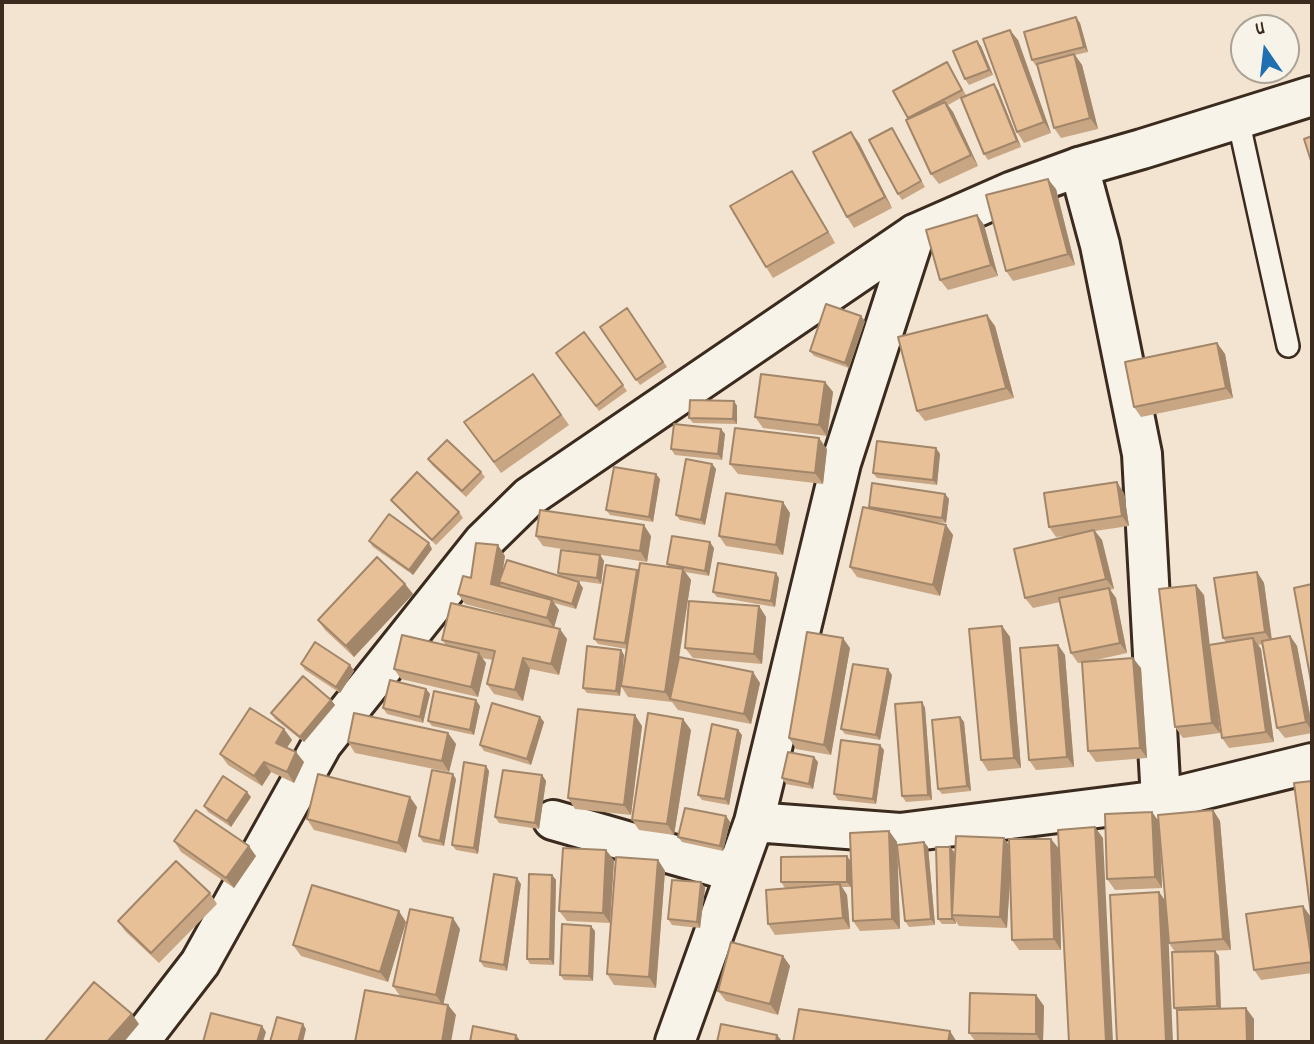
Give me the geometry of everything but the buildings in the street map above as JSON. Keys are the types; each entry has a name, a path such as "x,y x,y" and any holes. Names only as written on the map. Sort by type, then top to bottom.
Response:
{"street":[{"path":"139,1042 200,963 322,744 483,542 529,497 915,234 1013,191 1079,167 1312,96"},
{"path":"1079,167 1100,245 1142,454 1161,800"},
{"path":"675,1042 754,822 841,463 915,234"},
{"path":"754,822 900,833 1161,800 1312,763"},
{"path":"552,820 734,872"}],"lane":[{"path":"1238,119 1288,346"}]}
